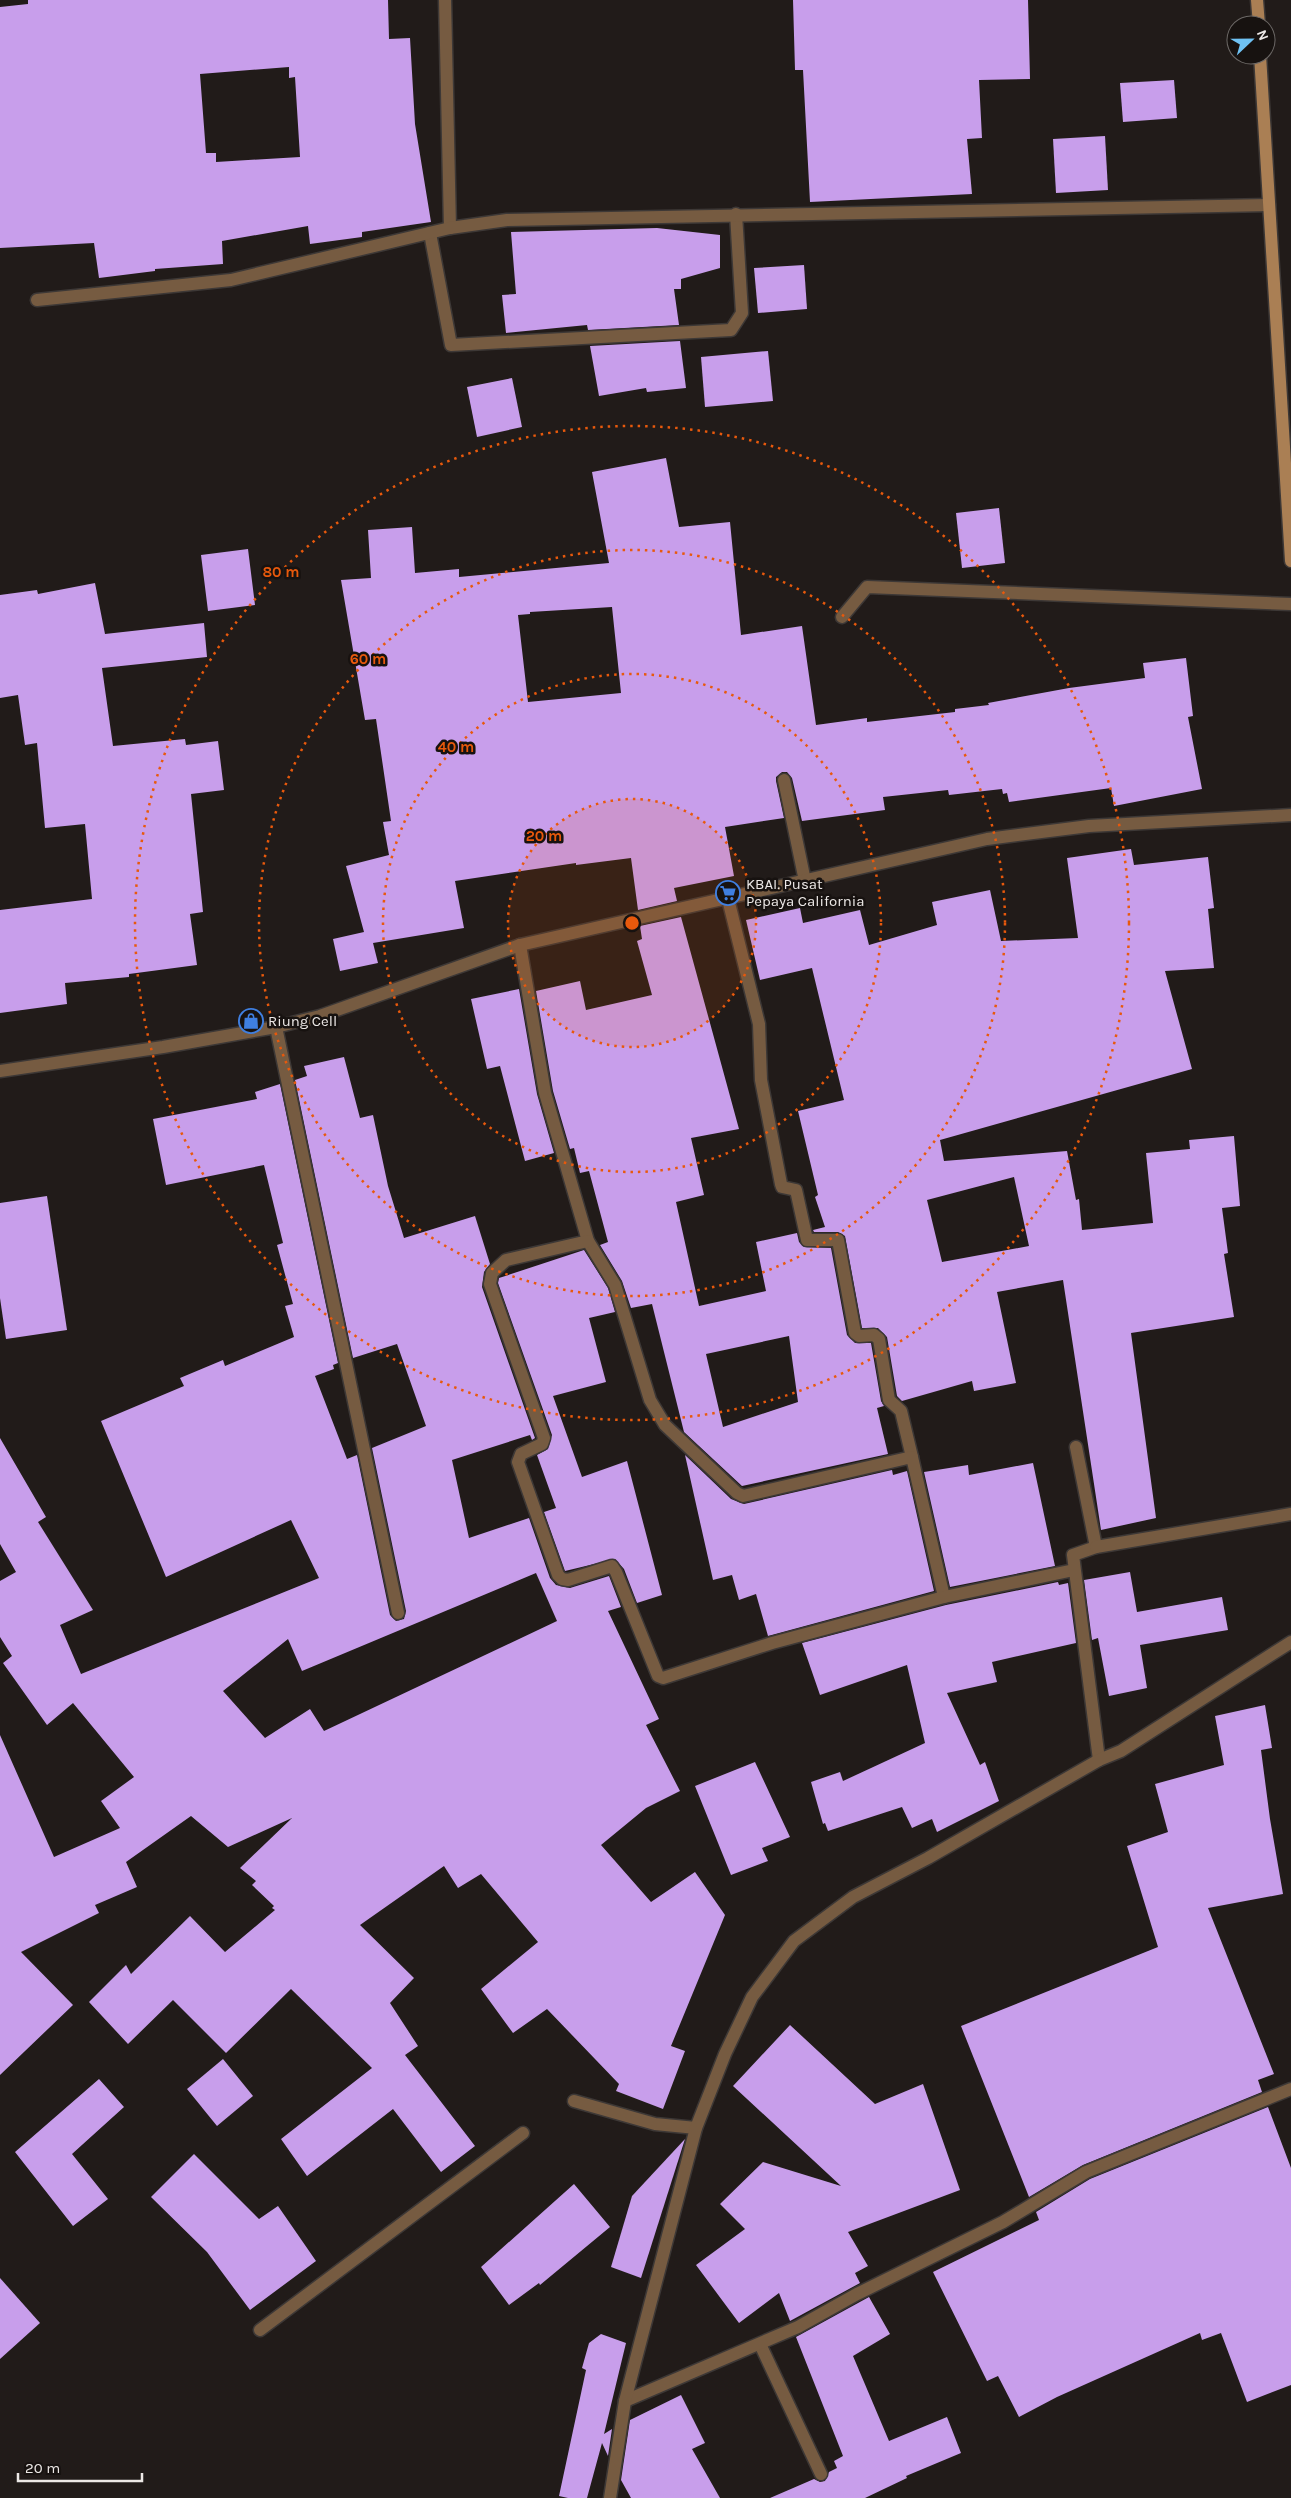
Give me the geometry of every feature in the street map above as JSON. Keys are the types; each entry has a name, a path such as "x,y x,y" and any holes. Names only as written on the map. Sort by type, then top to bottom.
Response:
{"main road":[{"path":"1257,0 1258,15"},
{"path":"1261,65 1291,561"}],"street":[{"path":"445,0 450,228"},
{"path":"37,300 231,280 450,228 507,220 1270,204"},
{"path":"430,233 451,345 731,330 742,313 736,214"},
{"path":"842,617 867,587 1291,604"},
{"path":"784,780 805,881"},
{"path":"0,1071 163,1047 276,1027 320,1016 520,945 987,839 1089,826 1291,815"},
{"path":"728,899 759,1024 761,1080 781,1184 782,1187 796,1190 807,1240 838,1240 856,1333 859,1336 874,1335 879,1339 889,1400 901,1412 944,1597"},
{"path":"520,945 545,1093 588,1242 615,1285 650,1400 665,1425 736,1493 751,1496 912,1457"},
{"path":"276,1027 398,1612"},
{"path":"588,1242 506,1260 492,1273 490,1284 492,1292 544,1438 542,1444 521,1454 518,1462 558,1575 562,1579 568,1580 612,1566 658,1676 664,1678 772,1644 944,1597 1074,1570"},
{"path":"1076,1447 1096,1547"},
{"path":"1099,1760 1073,1555 1096,1547 1291,1514"},
{"path":"610,2498 625,2401 696,2128 725,2054 752,1997 794,1941 854,1896 928,1858 1099,1760 1121,1751 1291,1642"},
{"path":"625,2401 798,2327 857,2294 1002,2222 1086,2172 1291,2090"},
{"path":"574,2102 655,2124 696,2128"},
{"path":"260,2330 523,2133"},
{"path":"760,2344 821,2474"}],"building":[{"path":"28,0 388,0 389,39 410,38 415,124 431,222 362,232 362,237 310,244 308,226 222,241 223,264 155,269 155,271 99,278 94,243 0,248 0,7 28,4","holes":["289,67 289,78 295,77 300,157 216,162 216,153 206,153 200,74"]},
{"path":"793,0 1028,0 1030,79 979,80 982,138 967,139 972,194 810,202 803,70 795,70"},
{"path":"1174,80 1177,118 1123,122 1120,83"},
{"path":"1105,136 1108,190 1056,193 1053,139"},
{"path":"657,228 720,235 720,268 681,279 681,289 674,289 679,325 588,330 587,325 506,333 502,295 516,294 511,232"},
{"path":"804,265 807,309 758,313 754,268"},
{"path":"680,341 686,388 647,392 646,388 599,396 590,346"},
{"path":"768,351 773,401 705,407 701,357"},
{"path":"512,378 522,427 477,437 467,387"},
{"path":"666,458 679,527 730,522 741,635 802,626 816,725 867,718 867,722 955,712 955,709 989,705 988,703 1069,688 1145,678 1143,663 1186,658 1193,716 1188,717 1202,789 1114,806 1111,788 1009,802 1007,793 1003,794 1002,789 949,795 948,790 883,797 885,810 802,821 792,778 787,772 782,772 776,777 776,781 784,818 725,827 734,876 674,888 677,901 638,910 631,858 576,865 576,863 455,881 464,928 373,943 378,963 340,971 333,939 364,932 346,866 389,855 383,822 391,821 376,719 365,720 341,580 371,578 368,530 412,527 415,573 459,569 459,577 609,563 592,472","holes":["612,607 621,693 528,702 518,615 530,614 530,612"]},
{"path":"999,508 1005,563 962,568 956,513"},
{"path":"248,549 255,605 208,611 201,555"},
{"path":"95,583 105,634 204,623 207,657 102,668 113,746 185,739 186,745 218,741 224,790 191,794 203,912 190,914 197,965 129,974 129,977 65,983 67,1004 0,1013 0,910 92,899 85,824 45,828 37,743 25,745 18,695 0,698 0,595 37,590 38,594"},
{"path":"1131,849 1134,865 1208,857 1214,908 1208,909 1214,968 1165,971 1192,1069 940,1140 944,1161 1067,1151 1076,1200 1079,1199 1082,1230 1153,1223 1146,1153 1190,1149 1189,1140 1234,1136 1240,1206 1222,1208 1228,1253 1224,1254 1234,1317 1131,1333 1156,1518 1101,1530 1063,1280 997,1292 1016,1383 974,1391 972,1381 902,1401 897,1396 887,1337 878,1328 862,1328 845,1236 838,1232 814,1232 813,1230 825,1227 815,1197 818,1195 798,1111 844,1100 812,968 760,980 746,920 800,908 803,923 860,910 869,945 937,925 932,902 990,890 1001,941 1078,938 1067,858","holes":["1014,1177 1029,1246 942,1262 927,1200"]},
{"path":"681,917 739,1129 691,1138 704,1195 676,1202 699,1306 766,1291 756,1242 797,1233 799,1242 804,1247 831,1248 847,1335 855,1343 871,1343 881,1401 884,1406 877,1408 888,1454 742,1486 684,1432 652,1304 631,1308 622,1281 600,1245 608,1242 589,1171 580,1173 574,1148 570,1149 553,1091 536,991 580,981 586,1010 652,995 637,941 642,939 640,926","holes":["789,1336 798,1402 723,1427 706,1354"]},
{"path":"519,989 537,1094 554,1153 525,1161 500,1066 487,1069 471,999"},
{"path":"344,1057 360,1118 373,1115 388,1186 404,1238 475,1216 490,1264 484,1272 482,1287 535,1438 532,1440 530,1435 452,1460 469,1538 529,1518 550,1578 556,1585 570,1588 609,1576 621,1607 608,1611 659,1719 646,1725 680,1791 646,1808 601,1845 651,1902 695,1872 725,1915 671,2046 685,2051 663,2109 616,2091 619,2084 547,2009 513,2033 481,1989 538,1942 481,1874 458,1888 444,1866 360,1925 414,1978 390,2003 418,2046 405,2055 475,2146 441,2172 393,2109 307,2176 281,2139 372,2068 291,1989 226,2053 173,2000 128,2044 89,2002 126,1965 131,1974 190,1916 225,1952 275,1910 272,1908 274,1906 252,1885 256,1881 240,1868 292,1818 228,1847 191,1816 126,1862 137,1887 95,1905 99,1913 21,1952 73,2005 0,2075 0,1735 54,1857 120,1828 101,1801 134,1777 73,1703 47,1725 3,1663 12,1656 0,1637 0,1581 16,1572 0,1544 0,1438 46,1517 38,1522 93,1610 60,1625 81,1674 319,1578 291,1520 166,1577 101,1421 184,1386 180,1378 223,1360 225,1366 294,1337 285,1306 293,1304 277,1245 283,1243 264,1165 166,1185 153,1119 257,1099 255,1092 280,1084 338,1363 333,1365 334,1369 315,1376 347,1459 357,1455 390,1615 396,1621 404,1619 406,1611 372,1448 426,1426 397,1344 353,1358 295,1080 307,1076 304,1066","holes":["536,1573 557,1621 324,1731 310,1709 265,1738 223,1691 288,1639 302,1671"]},
{"path":"47,1196 67,1330 6,1339 0,1298 0,1203"},
{"path":"584,1250 608,1288 615,1312 589,1318 606,1382 553,1396 582,1477 627,1461 662,1595 637,1603 624,1569 615,1559 565,1571 544,1512 556,1508 537,1455 548,1449 552,1435 498,1283 499,1278"},
{"path":"685,1455 731,1499 744,1504 892,1470 893,1475 907,1471 934,1591 768,1636 756,1594 739,1600 732,1575 713,1580"},
{"path":"1033,1463 1055,1566 950,1587 924,1472 968,1465 969,1475"},
{"path":"1130,1572 1137,1612 1222,1597 1228,1630 1140,1645 1147,1688 1109,1696 1098,1638 1092,1640 1084,1580"},
{"path":"1058,1582 1059,1585 1068,1583 1076,1643 992,1662 997,1682 947,1693 980,1765 985,1762 999,1801 937,1832 932,1819 912,1828 902,1807 828,1831 825,1823 823,1824 811,1782 840,1772 843,1781 925,1743 907,1665 820,1695 802,1643 946,1605"},
{"path":"1265,1705 1272,1748 1261,1750 1270,1819 1283,1894 1208,1908 1274,2074 1258,2080 1262,2092 1083,2165 1029,2197 961,2026 1158,1947 1127,1846 1168,1832 1155,1784 1224,1765 1215,1716"},
{"path":"755,1762 790,1837 762,1848 768,1861 731,1875 695,1786"},
{"path":"790,2025 875,2104 923,2084 960,2190 848,2232 868,2266 855,2273 860,2283 790,2321 779,2293 739,2323 696,2265 745,2229 720,2204 763,2162 841,2186 733,2086"},
{"path":"223,2059 253,2096 217,2126 187,2089"},
{"path":"99,2079 124,2107 72,2154 108,2199 73,2226 15,2152"},
{"path":"1268,2107 1291,2168 1291,2385 1247,2402 1221,2333 1202,2340 1200,2333 1057,2397 1019,2417 998,2376 987,2381 933,2272 1039,2220 1036,2212 1090,2179"},
{"path":"685,2139 641,2278 611,2267 632,2196"},
{"path":"194,2154 259,2219 278,2206 316,2261 250,2310 207,2252 151,2197"},
{"path":"574,2184 610,2227 540,2285 539,2283 509,2305 481,2267"},
{"path":"0,2278 40,2323 0,2359"},
{"path":"869,2297 890,2334 853,2356 889,2441 947,2417 961,2453 906,2476 907,2478 865,2498 770,2498 814,2479 820,2482 825,2481 829,2472 837,2468 834,2461 843,2456 796,2337"},
{"path":"601,2334 626,2343 604,2434 612,2429 608,2456 602,2443 587,2498 559,2496 586,2370 582,2368 589,2343"},
{"path":"681,2395 705,2443 692,2449 720,2498 631,2498 621,2480 630,2420"}],"place":[{"name":"KBAI. Pusat Pepaya California","path":"728,893"},
{"name":"Riung Cell","path":"251,1021"}]}
